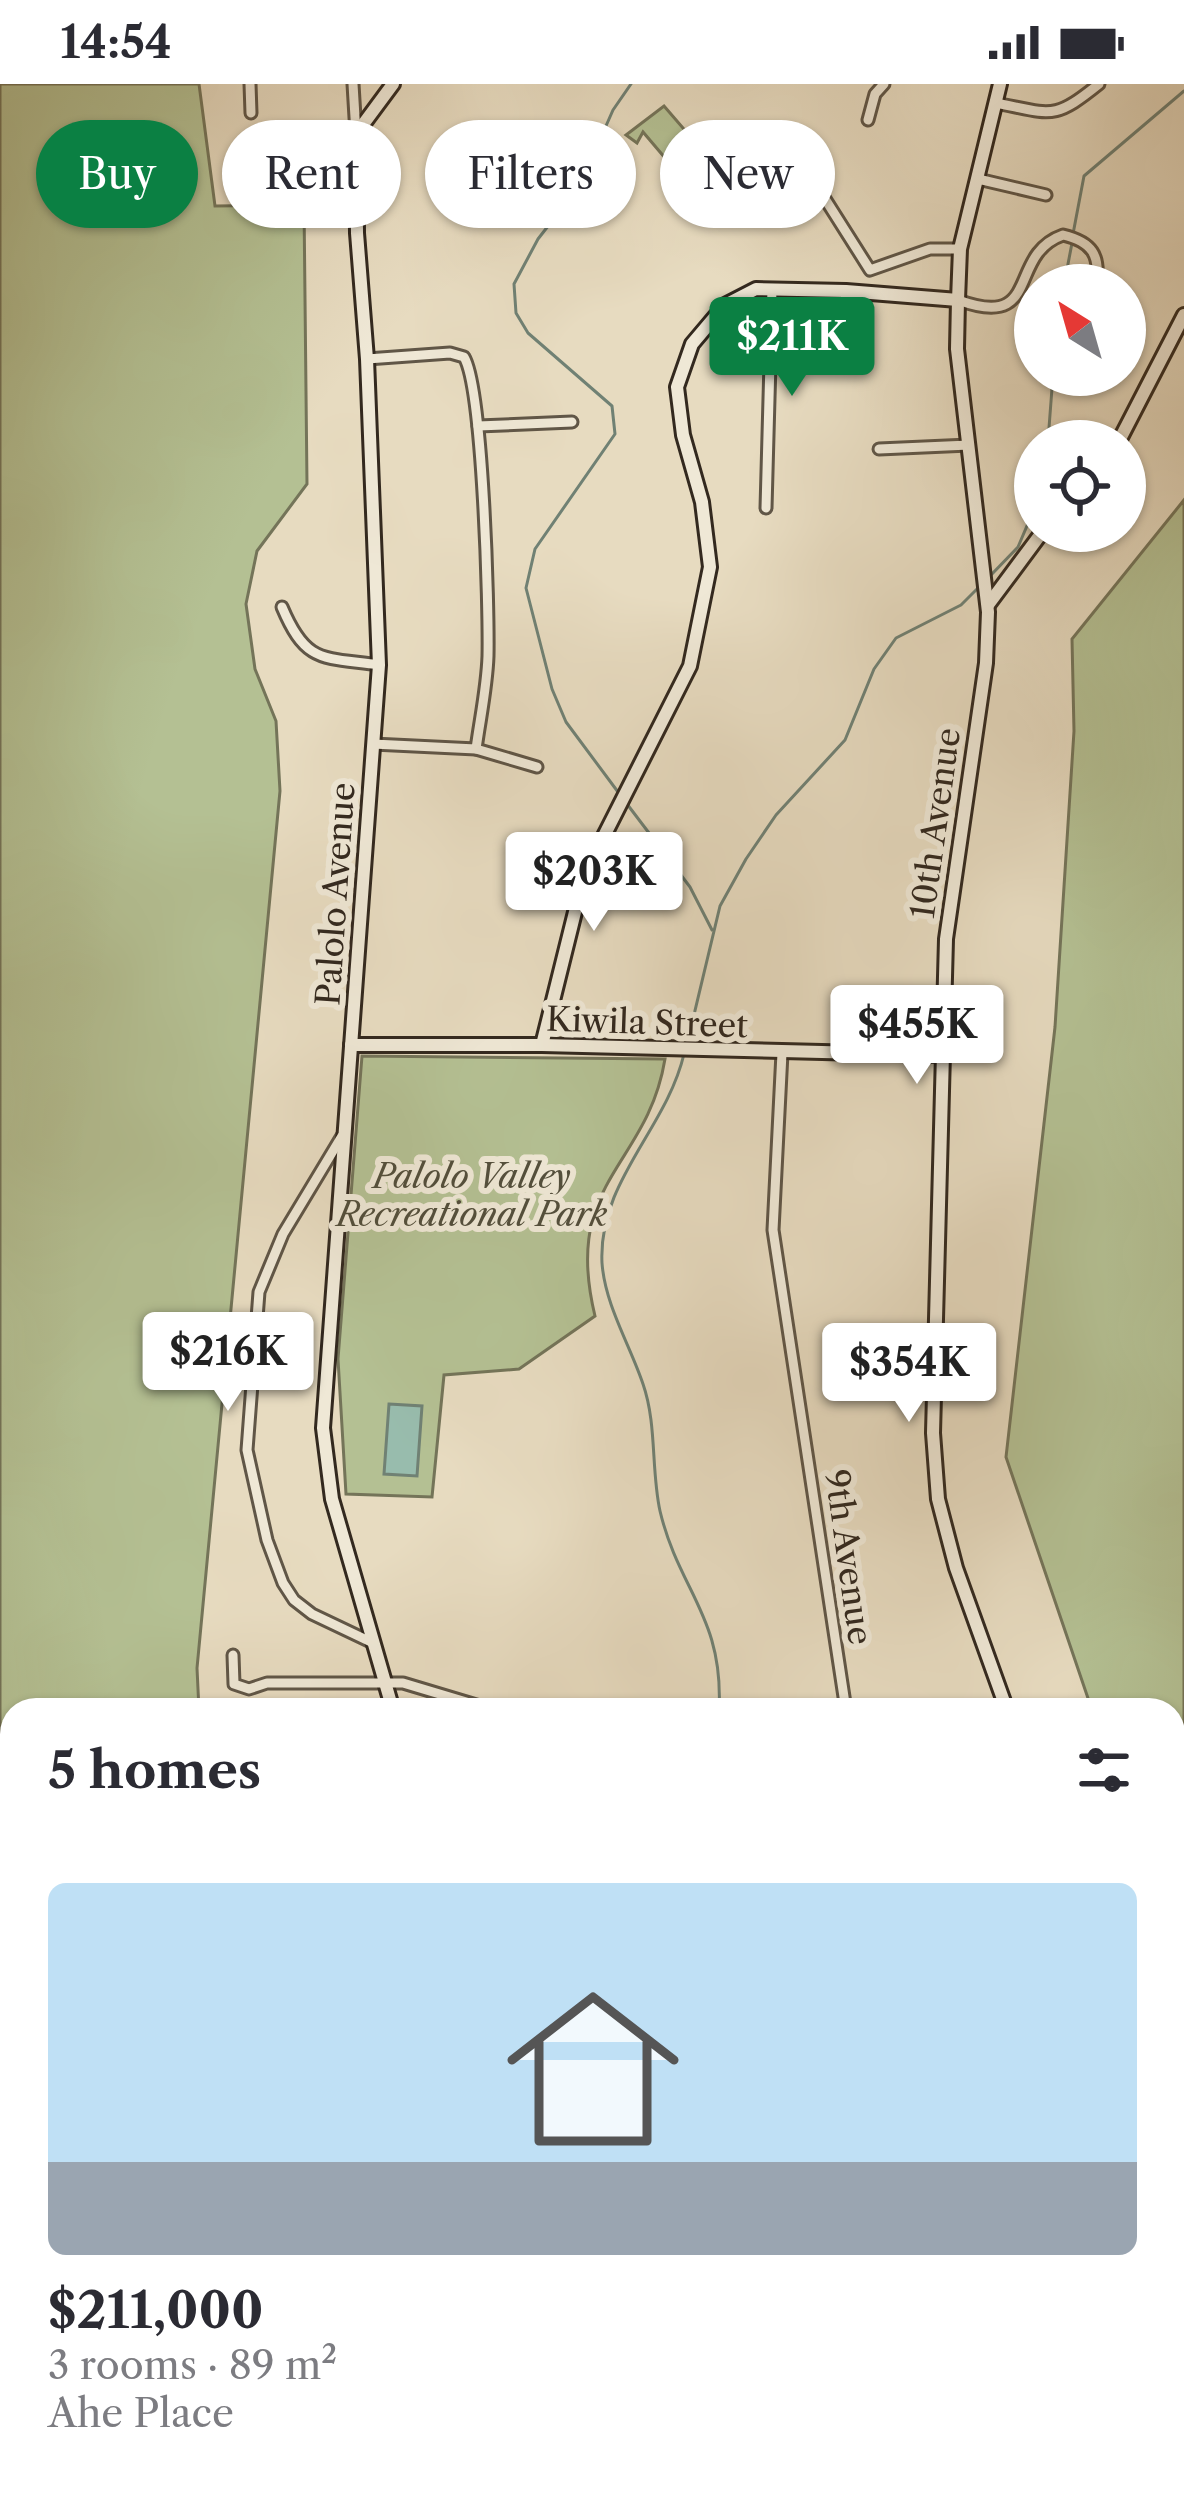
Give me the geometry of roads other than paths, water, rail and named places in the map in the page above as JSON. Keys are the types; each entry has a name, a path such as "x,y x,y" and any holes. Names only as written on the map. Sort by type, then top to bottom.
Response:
{"street":[{"path":"250,84 251,113"},
{"path":"353,84 355,120"},
{"path":"366,120 393,84"},
{"path":"868,120 875,94 884,84"},
{"name":"10th Avenue","path":"1000,84 961,249 958,299 957,349 988,606 986,663 946,939 933,1433 938,1499 956,1568 1003,1698"},
{"path":"996,104 1053,114 1066,110 1099,84"},
{"path":"979,178 1046,195"},
{"path":"835,215 870,270 930,248 961,249"},
{"name":"Palolo Avenue","path":"357,228 379,665 322,1428 332,1499 389,1698"},
{"path":"1033,264 1041,247 1063,235 1083,240 1097,264"},
{"path":"766,508 772,289"},
{"path":"542,1045 576,908 617,812 690,666 710,566 702,502 683,435 677,387 692,344 725,305 756,290 958,299 994,309 1014,300"},
{"path":"840,358 846,291"},
{"path":"1130,420 1184,315"},
{"path":"367,359 450,353 464,357 471,368 488,658 476,749"},
{"path":"478,426 572,422"},
{"path":"879,449 970,446"},
{"path":"988,606 1028,552"},
{"path":"984,570 1010,577"},
{"path":"282,607 296,639 318,657 379,665"},
{"path":"373,744 476,749 537,767"},
{"name":"Kiwila Street","path":"351,1045 942,1055"},
{"name":"9th Avenue","path":"782,1053 773,1230 843,1698"},
{"path":"342,1136 284,1234 259,1292 247,1450 267,1540 294,1600 312,1614 373,1643"},
{"path":"232,1655 234,1684 249,1689 267,1684 384,1682 454,1698"}],"waterway":[{"path":"621,796 566,722 552,689 526,588 535,549 615,434 612,406 528,333 516,313 514,284 538,239 580,185 613,110 631,84"},
{"path":"1073,234 1084,176 1184,91"},
{"path":"1068,264 1072,243"},
{"path":"1050,420 1051,396"},
{"path":"991,575 1014,551"},
{"path":"687,1044 720,906 746,859 776,815 845,740 874,669 896,638 961,605 980,586"},
{"path":"627,804 690,887 712,930"},
{"path":"684,1054 663,1107 611,1206 602,1263 613,1309 647,1399 660,1511 708,1627 719,1698"}],"park label":[{"name":"Palolo Valley Recreational Park","path":"472,1195"}]}
